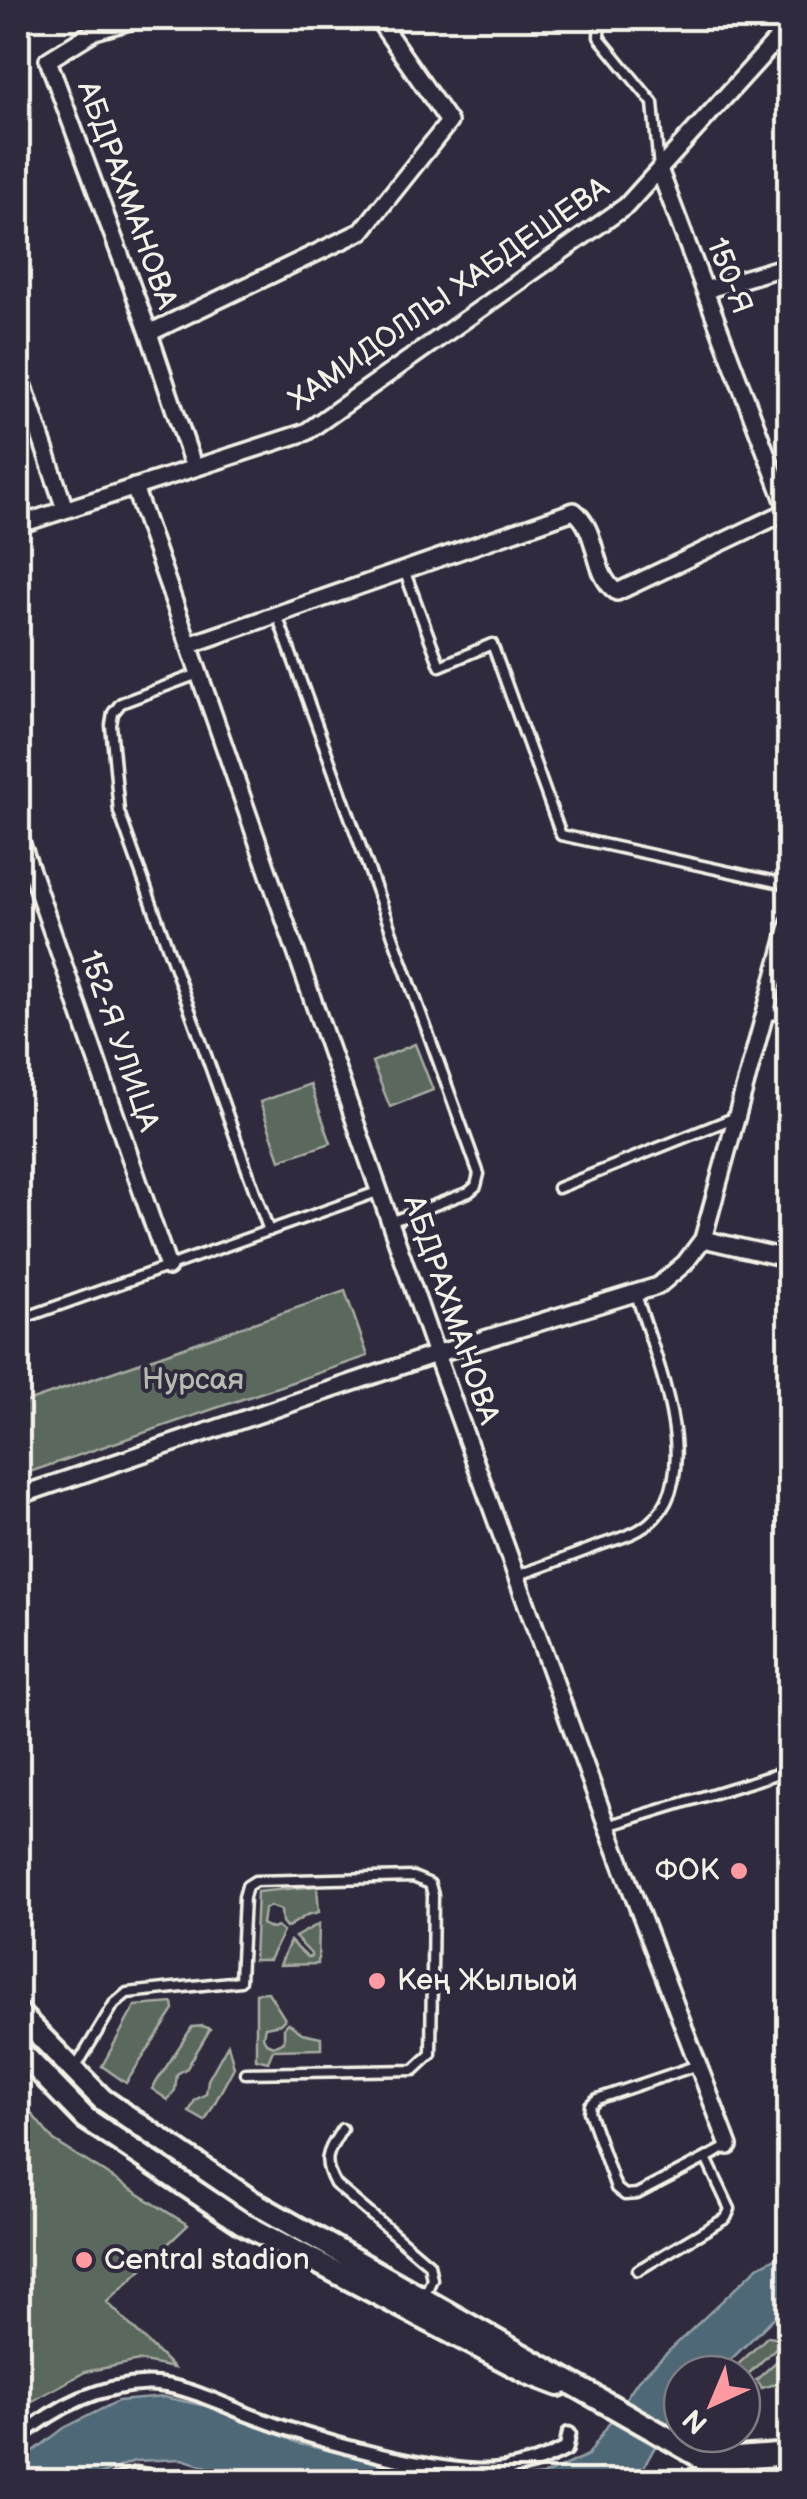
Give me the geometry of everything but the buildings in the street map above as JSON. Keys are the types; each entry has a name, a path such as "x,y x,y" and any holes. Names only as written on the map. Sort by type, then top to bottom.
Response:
{"street":[{"name":"АБДРАХМАНОВА","path":"140,18 95,30 48,60 149,333 194,468"},
{"name":"АБДРАХМАНОВА","path":"149,333 362,231 448,122 376,18"},
{"name":"ХАМИДОЛЛЫ ХАБДЕШЕВА","path":"18,525 306,432 626,206 790,24"},
{"name":"150-Я","path":"659,169 789,513"},
{"path":"705,290 790,265"},
{"path":"18,376 65,509"},
{"name":"АБДРАХМАНОВА","path":"134,487 436,1354 607,1826 729,2146"},
{"path":"189,645 574,511 584,518 589,529 608,586 618,592 789,513"},
{"name":"152-Я УЛИЦА","path":"18,833 168,1267"},
{"path":"18,1496 436,1354 658,1286 685,1263 703,1239 790,922"},
{"path":"703,1239 790,1259"},
{"path":"18,2013 102,2099 253,2202 530,2374 598,2400 662,2432"},
{"path":"18,2049 85,2118 242,2223 419,2306 540,2356 598,2400"},
{"path":"18,2439 36,2423 98,2390 151,2384 200,2394 302,2433 422,2464 480,2472 537,2464 566,2449 570,2434"},
{"path":"697,2454 723,2482"},
{"path":"701,2454 745,2482"},
{"path":"719,2454 785,2469"},
{"path":"114,2482 136,2474 183,2482"}],"lane":[{"path":"600,18 600,37 654,103 659,169"},
{"path":"404,570 440,666 492,644 560,836 790,885"},
{"path":"277,615 479,1174 476,1186 469,1192 390,1222"},
{"path":"198,674 120,703 114,713 111,725 119,812 269,1232"},
{"path":"761,1017 790,1012"},
{"path":"558,1188 736,1117"},
{"path":"18,1320 380,1191"},
{"path":"516,1576 640,1530 659,1512 671,1486 678,1463 676,1430 636,1293"},
{"path":"607,1826 790,1770"},
{"path":"74,2071 114,2004 127,1993 240,1981 244,1897 247,1886 254,1881 413,1877 430,1884 431,2054 426,2062 414,2070 244,2073"},
{"path":"698,2065 590,2104 589,2112 616,2188 626,2194 638,2194 729,2146"},
{"path":"342,2129 328,2152 326,2168 335,2184 429,2264 432,2279 419,2306"},
{"path":"638,2270 726,2218 730,2210 706,2158"}],"green space":[{"path":"415,1044 433,1090 390,1107 372,1062"},
{"path":"310,1084 331,1143 280,1160 260,1102"},
{"name":"Нурсая","path":"345,1291 368,1356 18,1476 18,1405"},
{"path":"317,1886 319,1912 286,1928 281,1910 270,1906 264,1910 262,1924 283,1932 269,1960 254,1960 257,1892"},
{"path":"319,1924 318,1964 280,1965 290,1941 311,1957 295,1937"},
{"path":"268,1992 285,2019 265,2027 266,2043 273,2046 284,2041 288,2023 302,2033 321,2037 321,2049 273,2050 268,2062 256,2059 256,1993"},
{"path":"173,2003 174,2010 126,2083 102,2066 135,2006"},
{"path":"192,2027 210,2029 187,2068 177,2074 175,2090 168,2100 152,2089"},
{"path":"228,2044 234,2067 205,2121 189,2112 195,2100 206,2094 208,2080"},
{"name":"Central stadion","path":"18,2097 54,2141 188,2225 107,2302 173,2368 139,2361 85,2372 18,2409"},
{"path":"768,2336 781,2343 762,2361 762,2354 749,2354"},
{"path":"787,2352 789,2380 762,2388 762,2375"}],"water":[{"path":"789,2251 789,2303 737,2354 666,2354 758,2267"},
{"path":"662,2357 662,2434 636,2481 489,2482 542,2476 588,2455 638,2380"},
{"path":"164,2397 229,2411 300,2444 469,2481 251,2481 182,2459 134,2461 85,2481 18,2482 18,2463 64,2428 118,2401"}],"place":[{"name":"ФОК","path":"739,1871"},
{"name":"Кең Жылыой","path":"377,1981"},
{"name":"Central stadion","path":"84,2260"}]}
